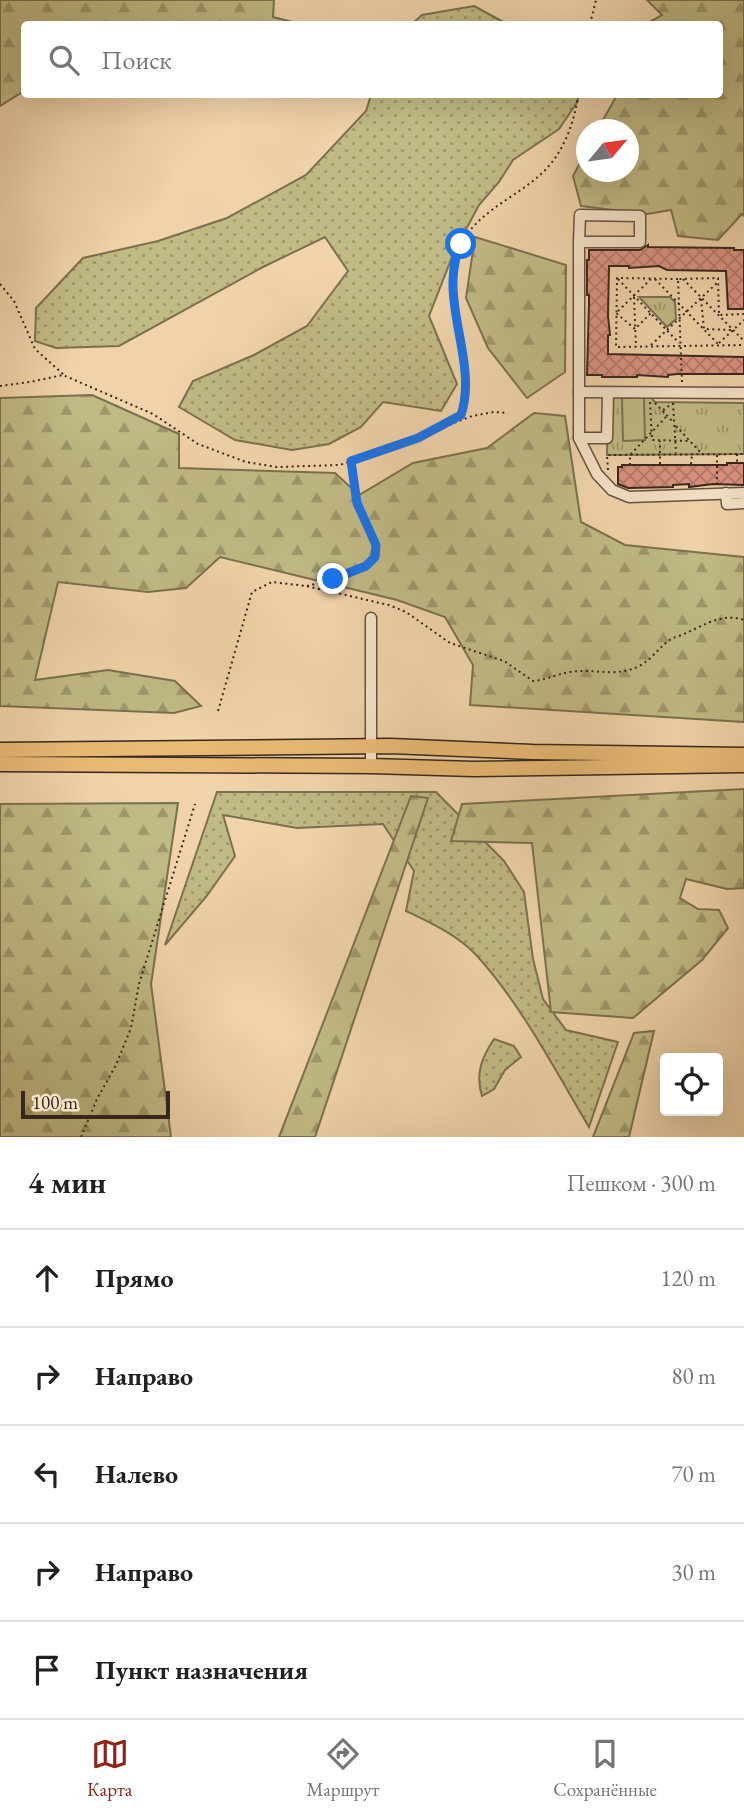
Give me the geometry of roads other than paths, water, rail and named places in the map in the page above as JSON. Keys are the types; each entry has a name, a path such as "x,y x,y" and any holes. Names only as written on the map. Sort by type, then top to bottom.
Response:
{"main road":[{"path":"0,750 371,747 744,755"},
{"path":"0,764 474,769 744,765"}],"street":[{"path":"579,242 640,242 640,216 580,215 579,242 579,438 597,474 610,488 629,497 744,493"},
{"path":"579,392 681,398 744,393"},
{"path":"579,438 607,438 608,393"},
{"path":"722,494 727,504 744,503"},
{"path":"371,618 371,766"}]}
